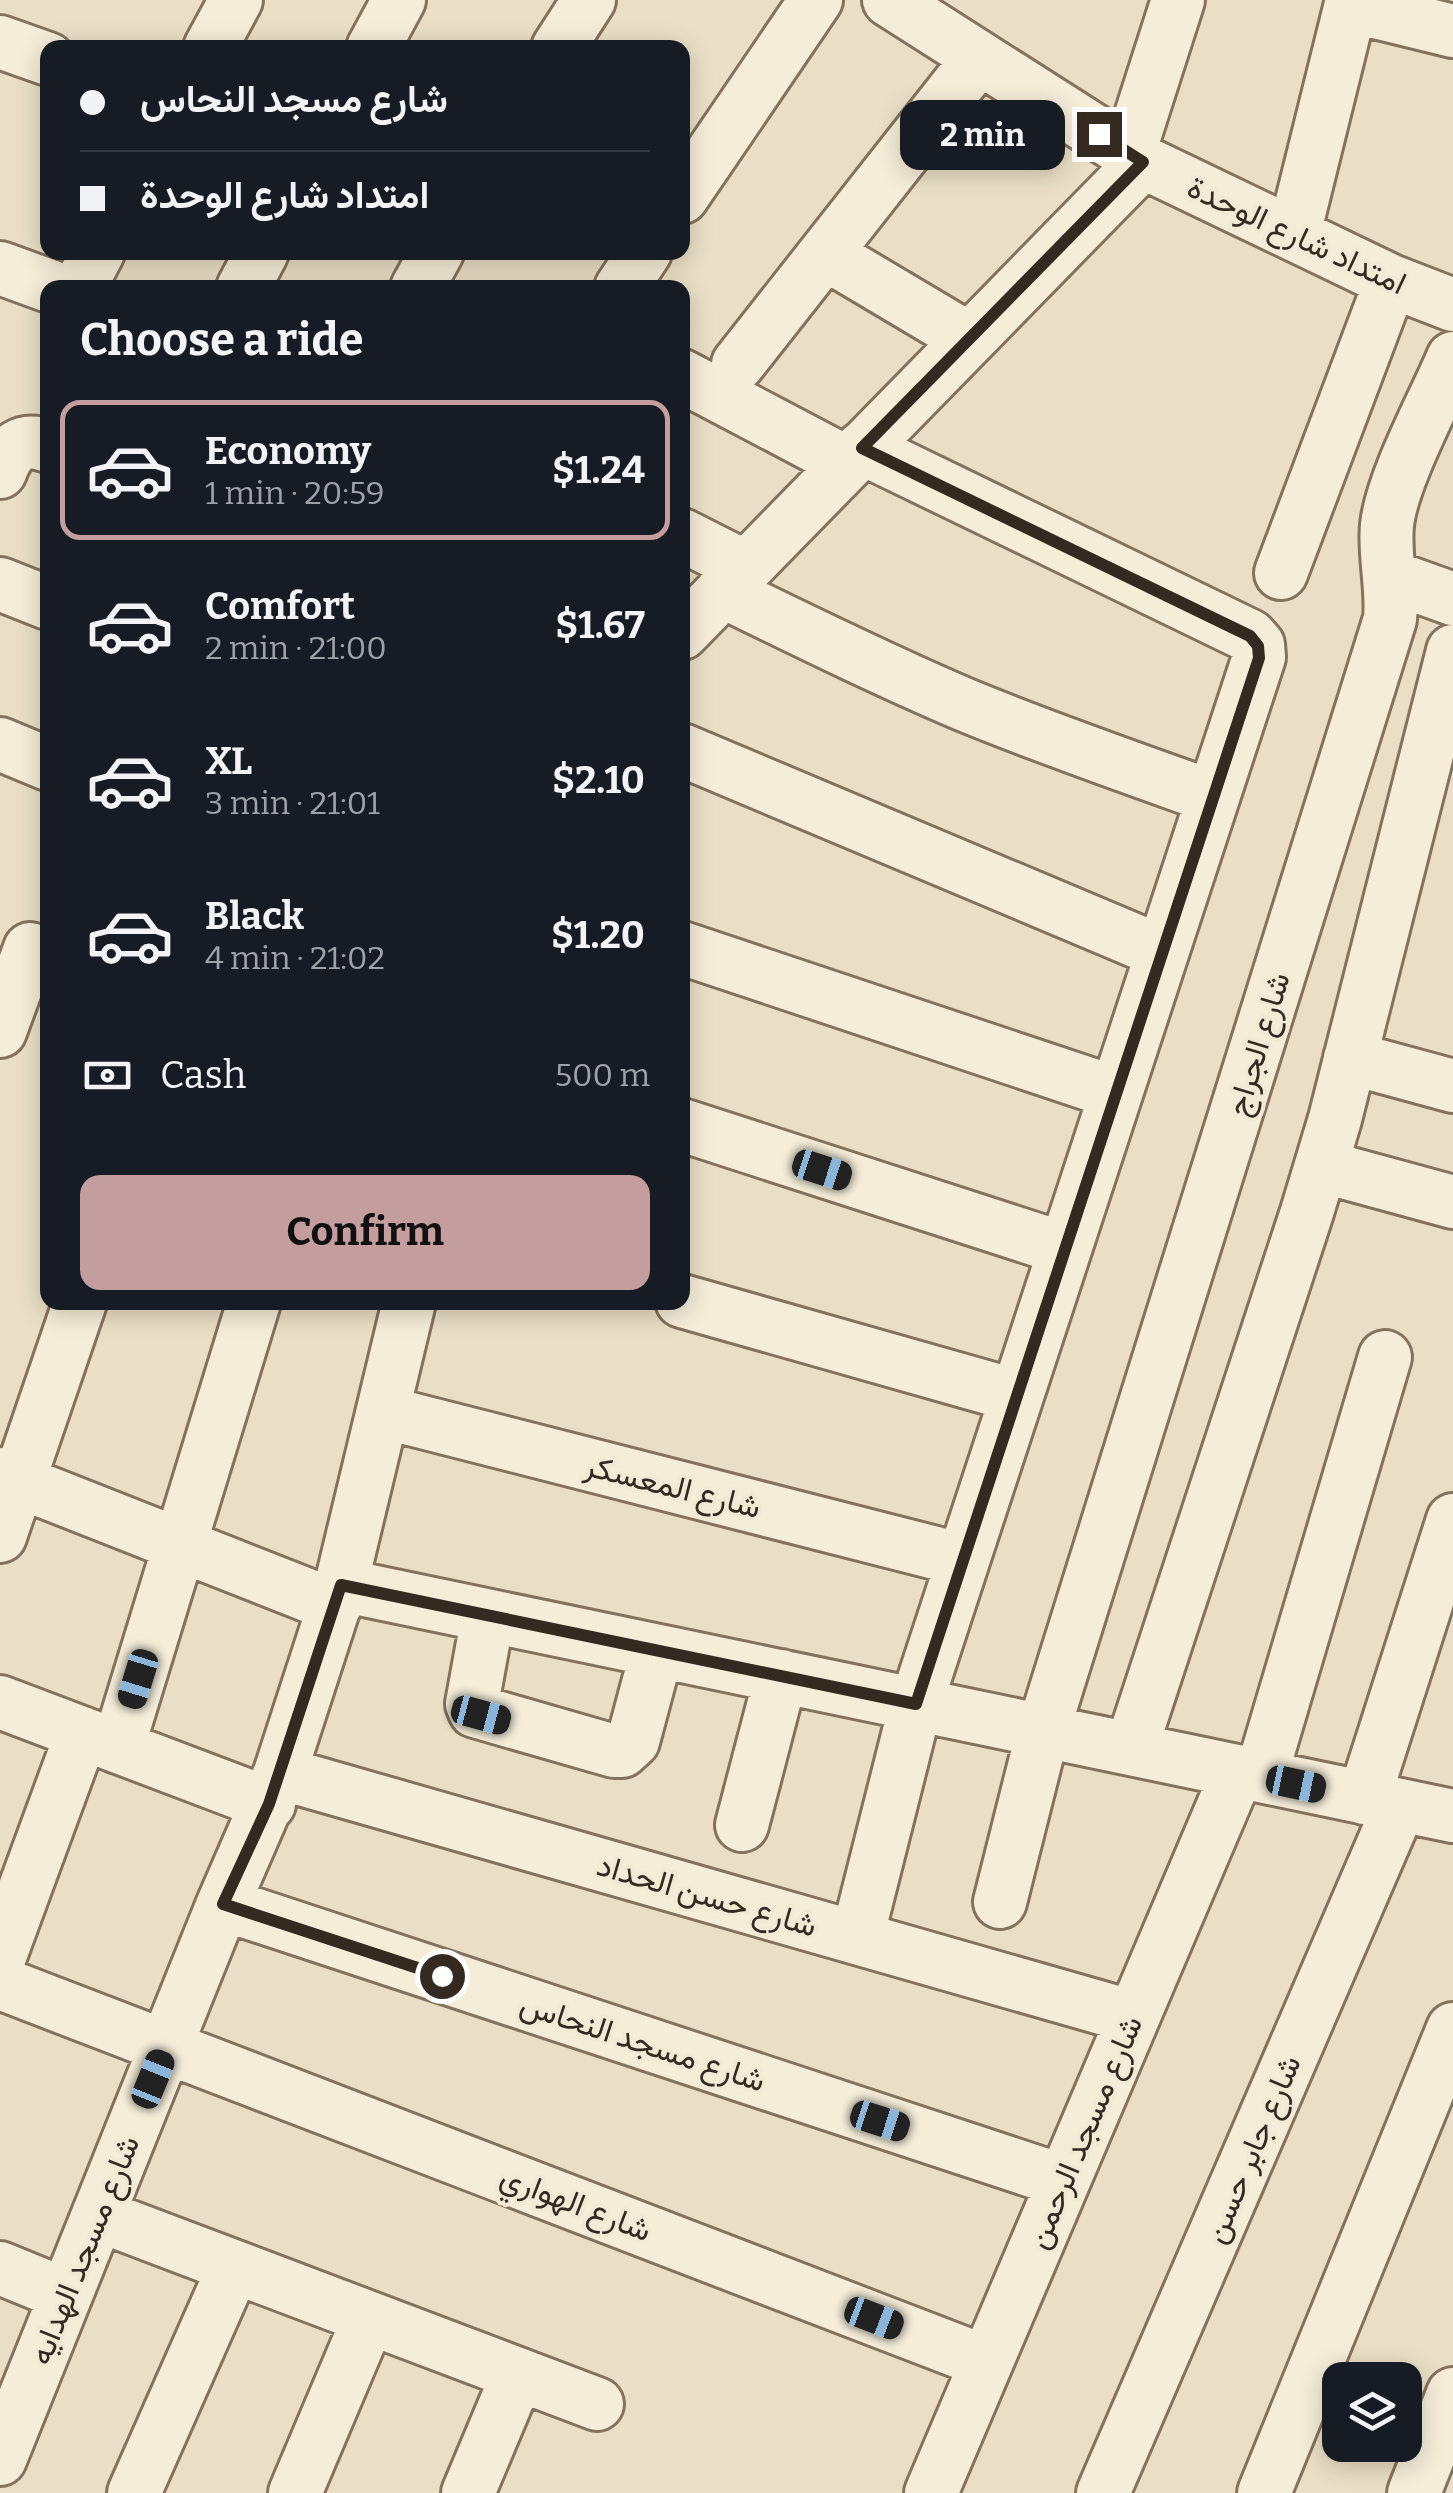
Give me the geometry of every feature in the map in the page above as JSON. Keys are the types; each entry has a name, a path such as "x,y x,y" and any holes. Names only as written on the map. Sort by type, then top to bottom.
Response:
{"street":[{"path":"214,40 236,0"},
{"path":"377,40 399,0"},
{"path":"563,40 589,0"},
{"path":"690,184 816,0"},
{"name":"امتداد شارع الوحدة","path":"889,0 1136,158 1392,281 1453,303"},
{"path":"690,625 969,339 1136,158 1178,0"},
{"path":"1294,234 1351,3 1453,31"},
{"path":"0,42 40,56"},
{"path":"738,364 980,58"},
{"path":"826,254 969,339"},
{"path":"0,268 40,283"},
{"path":"1281,573 1392,281"},
{"name":"شارع الجراج","path":"1000,1902 1043,1730 1390,619 1385,548 1395,492 1453,358"},
{"path":"690,380 1239,631 1258,646 1259,658 916,1704 857,1938"},
{"path":"690,543 733,579 842,650 1087,753 1214,796"},
{"path":"1389,576 1453,599"},
{"path":"0,584 40,600"},
{"path":"1131,1749 1321,1166 1453,651"},
{"path":"0,744 40,761"},
{"path":"690,753 1162,952"},
{"path":"0,1031 26,947"},
{"path":"690,951 1116,1093"},
{"path":"1350,1058 1453,1086"},
{"path":"690,1128 1066,1249"},
{"path":"1321,1166 1453,1202"},
{"path":"690,1303 1018,1396"},
{"path":"0,1536 9,1477 77,1310"},
{"path":"0,1956 100,1740 180,1544 252,1310"},
{"name":"شارع مسجد الهدايه","path":"0,2458 223,1904 274,1789 338,1595 407,1310"},
{"name":"شارع مسجد الرحمن","path":"931,2493 1133,2018 1250,1774 1386,1357"},
{"name":"شارع المعسكر","path":"383,1412 964,1560"},
{"path":"9,1477 180,1544 338,1595 488,1616 1453,1816"},
{"name":"شارع جابر حسن","path":"1103,2493 1382,1801 1453,1520"},
{"path":"488,1616 472,1704 475,1711 614,1751 622,1751 634,1741 658,1650"},
{"path":"742,1826 781,1676"},
{"name":"شارع حسن الحداد","path":"0,1702 100,1740 274,1789 857,1938 1133,2018"},
{"name":"شارع مسجد النحاس","path":"223,1904 1063,2181"},
{"name":"شارع الهواري","path":"0,1983 986,2362"},
{"path":"1264,2493 1453,2028"},
{"path":"98,2215 597,2404"},
{"path":"134,2493 234,2267"},
{"path":"0,2268 66,2295"},
{"path":"294,2493 369,2318"},
{"path":"468,2493 518,2374"},
{"path":"1414,2493 1453,2394"}],"route":[{"path":"442,1976 223,1904 269,1804 341,1585 916,1704 1259,658 1258,646 1250,636 862,448 1143,162 1099,134"}]}
